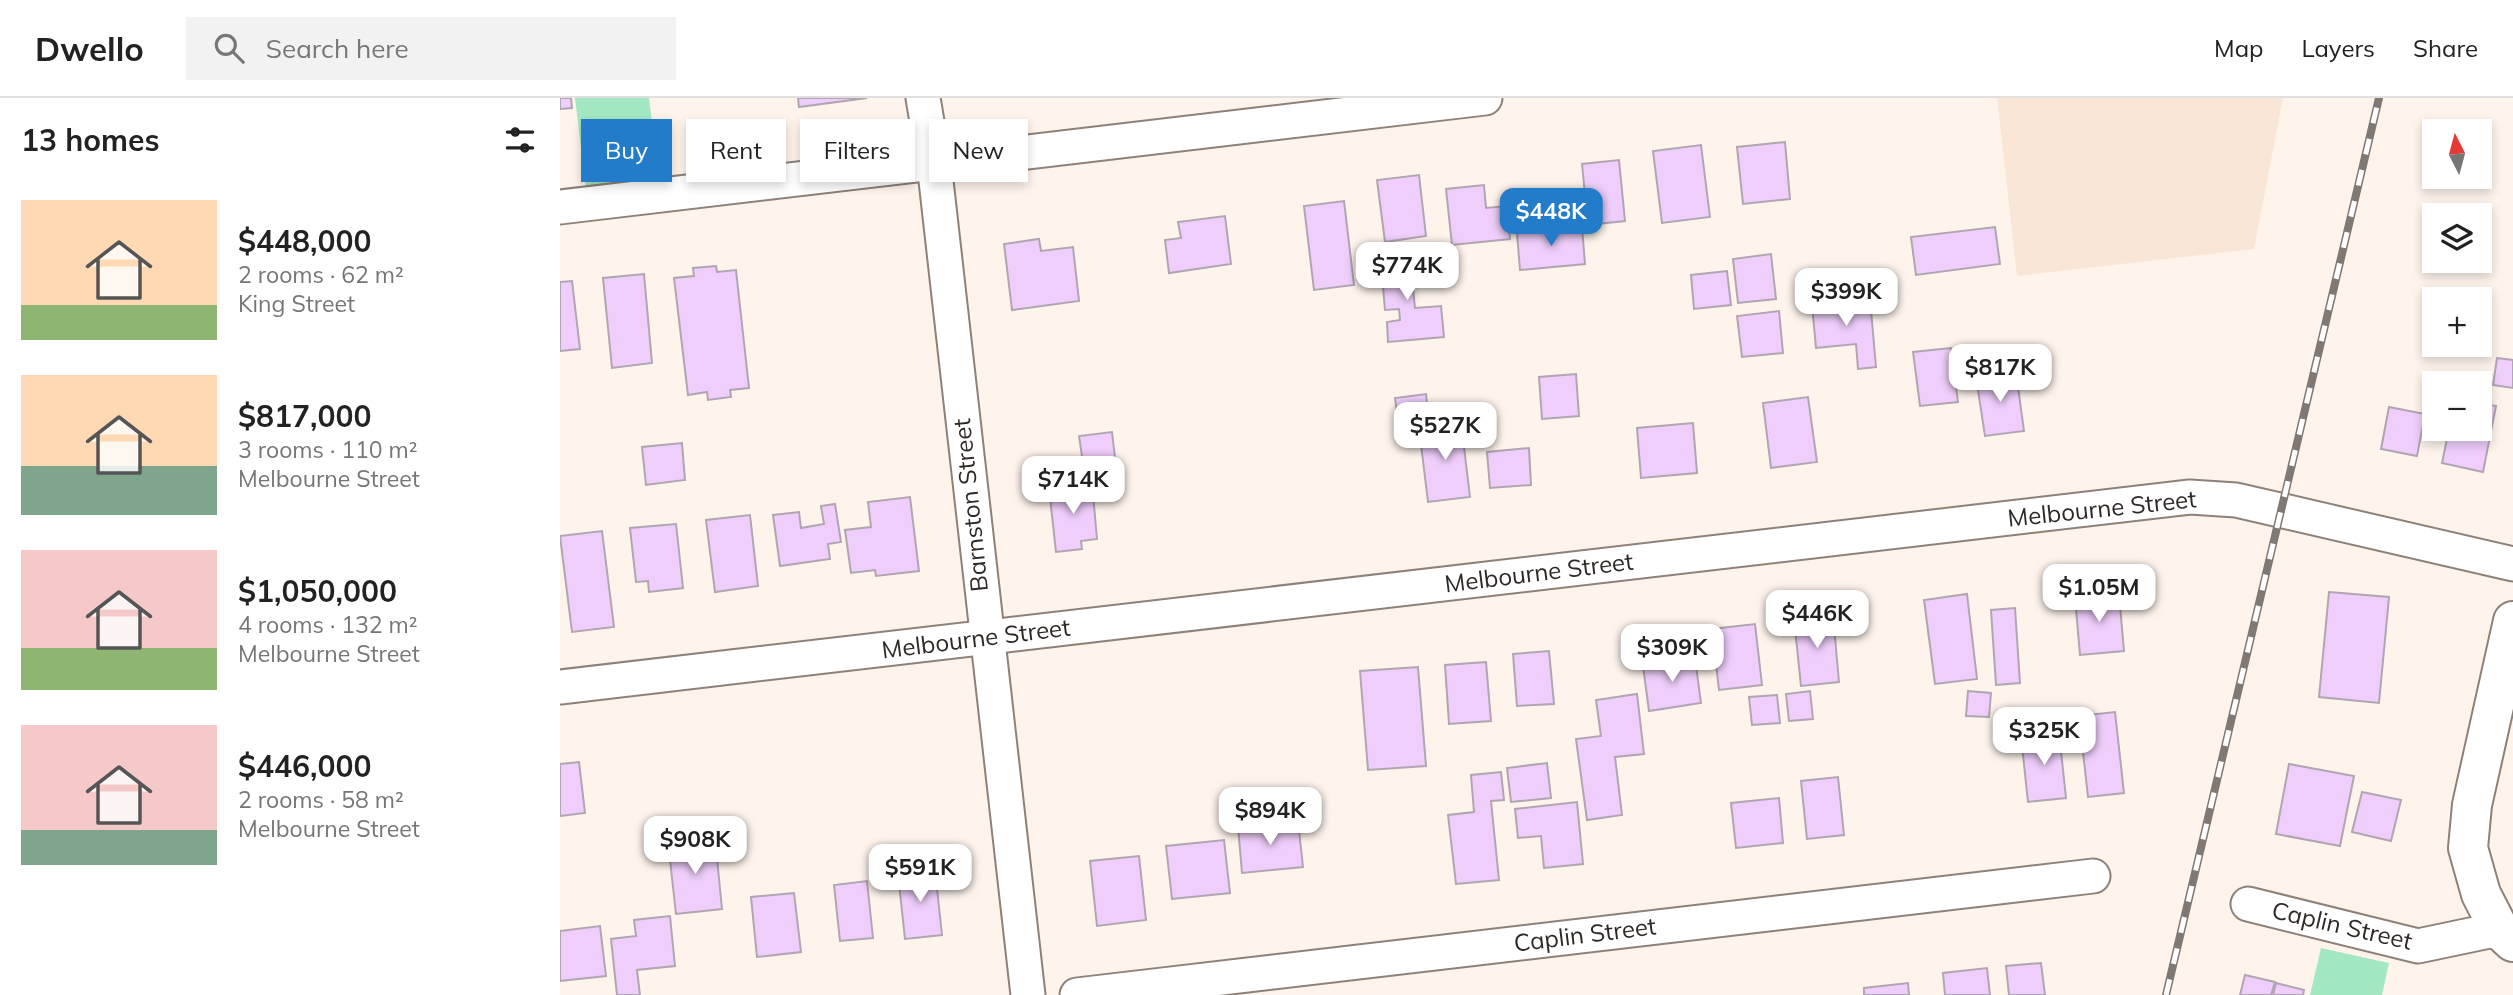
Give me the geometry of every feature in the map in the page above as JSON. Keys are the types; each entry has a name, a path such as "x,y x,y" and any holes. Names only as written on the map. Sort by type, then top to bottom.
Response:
{"street":[{"name":"Barnston Street","path":"923,98 929,133"},
{"path":"1028,152 1485,98"},
{"path":"560,207 929,164"},
{"name":"Barnston Street","path":"936,182 1028,995"},
{"name":"Melbourne Street","path":"560,687 2190,497 2236,500 2513,564"},
{"path":"2506,936 2481,894 2468,848 2472,805 2513,621"},
{"name":"Caplin Street","path":"1077,995 2092,876"},
{"name":"Caplin Street","path":"2248,904 2418,946 2506,936"}],"shaded area":[{"path":"1997,98 2283,98 2254,249 2017,276"}],"green space":[{"path":"575,98 649,98 652,119 581,119 581,148"},
{"path":"585,182 643,182 586,189"},
{"path":"2321,948 2389,963 2382,995 2310,995"}],"building":[{"path":"560,98 571,98 572,108 560,109"},
{"path":"798,98 867,98 799,107"},
{"path":"1785,142 1790,199 1743,204 1737,147"},
{"path":"1701,145 1710,217 1662,223 1653,151"},
{"path":"1619,160 1625,221 1588,225 1582,164"},
{"path":"1419,175 1426,236 1385,242 1377,180"},
{"path":"1484,185 1486,208 1507,206 1510,239 1452,245 1446,189"},
{"path":"1344,201 1354,285 1314,290 1304,206"},
{"path":"1225,216 1231,264 1169,273 1165,240 1181,238 1178,222"},
{"path":"1582,227 1585,264 1520,270 1517,233"},
{"path":"1995,227 2000,264 1916,275 1911,237"},
{"path":"1039,239 1041,251 1073,247 1079,301 1012,310 1004,244"},
{"path":"1409,250 1415,308 1441,306 1444,337 1388,342 1387,322 1400,320 1399,309 1385,310 1380,253"},
{"path":"1771,254 1776,299 1738,303 1733,259"},
{"path":"716,266 717,272 736,270 749,388 730,390 731,397 708,400 707,392 688,395 674,278 694,276 693,268"},
{"path":"1727,271 1731,305 1694,309 1691,275"},
{"path":"644,274 652,363 612,368 603,278"},
{"path":"572,281 580,349 560,351 560,282"},
{"path":"1870,299 1876,367 1858,369 1856,344 1816,348 1812,305"},
{"path":"1779,311 1783,353 1742,357 1737,316"},
{"path":"1951,348 1958,402 1920,406 1913,352"},
{"path":"2497,358 2513,360 2513,388 2493,385"},
{"path":"2016,372 2024,431 1985,436 1976,377"},
{"path":"1576,374 1579,416 1542,419 1539,377"},
{"path":"1426,394 1429,423 1399,427 1395,398"},
{"path":"1808,397 1817,462 1771,468 1763,403"},
{"path":"2492,405 2496,406 2492,426"},
{"path":"2389,407 2422,413 2417,456 2381,449"},
{"path":"1461,422 1470,497 1428,502 1419,428"},
{"path":"1693,423 1697,473 1641,478 1637,428"},
{"path":"1112,432 1116,466 1084,470 1079,436"},
{"path":"2447,441 2489,441 2483,472 2442,463"},
{"path":"682,443 685,480 646,485 642,447"},
{"path":"1529,448 1531,485 1490,488 1487,452"},
{"path":"1092,483 1097,539 1081,541 1082,549 1056,552 1049,488"},
{"path":"910,497 919,571 876,576 875,570 851,573 845,530 871,527 868,502"},
{"path":"835,504 841,542 828,544 830,559 780,566 773,515 799,512 801,528 824,524 821,506"},
{"path":"750,515 758,586 715,592 706,520"},
{"path":"676,524 683,588 649,592 648,581 636,582 630,528"},
{"path":"602,531 614,627 572,632 560,536"},
{"path":"2329,592 2389,597 2379,703 2319,697"},
{"path":"1967,594 1977,679 1935,684 1924,600"},
{"path":"2119,594 2124,651 2080,655 2075,598"},
{"path":"2015,608 2020,683 1996,685 1991,610"},
{"path":"1833,615 1839,682 1801,686 1794,619"},
{"path":"1755,624 1762,685 1719,690 1712,629"},
{"path":"1549,651 1554,704 1517,706 1513,654"},
{"path":"1695,658 1701,703 1649,711 1643,666"},
{"path":"1486,662 1491,721 1449,724 1445,665"},
{"path":"1418,667 1426,766 1368,770 1360,671"},
{"path":"1810,691 1813,719 1789,721 1786,694"},
{"path":"1968,691 1991,693 1989,717 1966,716"},
{"path":"1637,694 1644,754 1615,757 1622,815 1587,820 1576,739 1601,736 1596,700"},
{"path":"1777,695 1780,723 1752,725 1749,697"},
{"path":"2115,712 2124,793 2088,797 2079,716"},
{"path":"2059,732 2066,798 2028,802 2021,736"},
{"path":"579,762 585,813 560,816 560,764"},
{"path":"1547,763 1551,798 1511,802 1507,768"},
{"path":"2289,764 2354,776 2340,846 2276,834"},
{"path":"1501,772 1504,800 1491,801 1499,880 1456,884 1448,815 1474,812 1471,775"},
{"path":"1838,777 1844,835 1807,839 1801,781"},
{"path":"2362,792 2401,800 2391,841 2352,832"},
{"path":"1779,798 1783,843 1736,848 1731,803"},
{"path":"1577,802 1583,864 1544,868 1541,836 1518,838 1515,809"},
{"path":"1298,821 1303,867 1242,873 1238,827"},
{"path":"715,838 722,909 676,914 668,842"},
{"path":"1224,840 1230,893 1172,899 1166,846"},
{"path":"1139,856 1146,920 1097,926 1090,861"},
{"path":"935,870 942,935 905,939 898,874"},
{"path":"867,881 873,938 840,941 834,885"},
{"path":"794,893 801,952 757,957 751,897"},
{"path":"670,916 675,966 637,970 640,995 617,995 611,939 636,936 634,920"},
{"path":"600,926 606,976 560,981 560,931"},
{"path":"2041,963 2045,995 2009,995 2006,966"},
{"path":"1987,968 1990,995 1945,995 1943,973"},
{"path":"2245,975 2275,982 2271,995 2240,995"},
{"path":"1908,983 1909,995 1864,995 1864,988"},
{"path":"2276,983 2304,990 2303,995 2273,995"}],"railway":[{"path":"2166,995 2379,98"}]}
